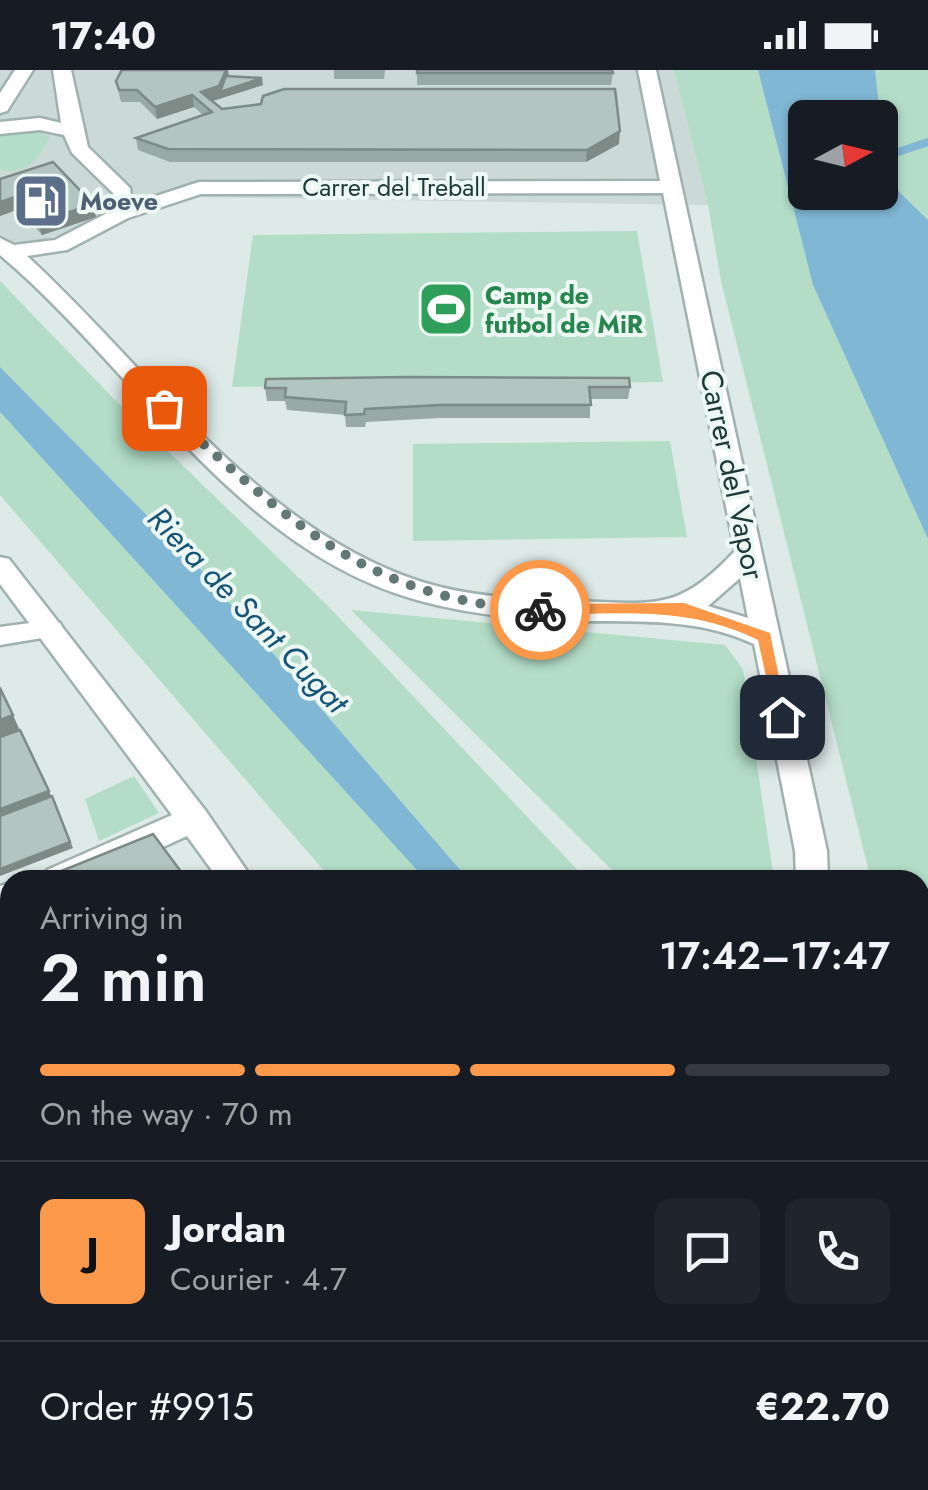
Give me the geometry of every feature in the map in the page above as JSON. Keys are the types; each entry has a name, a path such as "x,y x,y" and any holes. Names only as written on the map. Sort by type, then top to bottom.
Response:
{"street":[{"path":"0,107 24,70"},
{"path":"62,70 72,131 85,159 122,192 121,214"},
{"name":"Carrer del Vapor","path":"647,70 746,554 812,851 812,870"},
{"path":"0,128 40,124 72,131"},
{"name":"Carrer del Treball","path":"5,248 60,246 121,214 175,193 228,187 672,188"},
{"path":"5,248 164,408 246,483 342,556 414,589 500,606 684,608 724,618 765,637"},
{"path":"684,608 716,588 746,554"},
{"path":"0,566 52,629 229,870"},
{"path":"0,636 52,629"},
{"path":"80,870 194,819"}],"shaded area":[{"path":"0,70 674,70 708,205 195,197 0,252"}],"green space":[{"path":"674,70 758,70 788,187 788,210 794,210 813,285 928,539 928,870 868,870 721,281 708,205"},
{"path":"875,70 928,70 928,220 898,191 898,100 879,100"},
{"path":"31,130 50,137 36,159 17,170 0,169 0,136"},
{"name":"Camp de futbol de MiR","path":"637,231 663,382 232,387 253,235"},
{"path":"0,281 115,400 328,606 578,870 460,870 202,571 0,367"},
{"path":"0,412 417,870 323,870 0,495"},
{"path":"670,441 687,537 413,541 413,444"},
{"path":"351,610 725,645 743,669 773,870 612,870"},
{"path":"134,776 159,813 99,841 85,799"}],"water":[{"path":"758,70 875,70 879,100 788,100 788,187"},
{"path":"898,191 928,220 928,539 813,285 794,210 898,210"},
{"path":"0,367 202,571 460,870 417,870 0,412"}],"building":[{"path":"122,70 226,70 219,86 201,92 222,109 261,104 263,96 284,89 615,89 620,131 587,150 168,149 136,138 212,112 192,95 155,107 137,90 119,90 116,81"},
{"path":"612,70 613,73 417,73"},
{"path":"226,76 262,78 220,92"},
{"name":"Moeve","path":"53,162 93,204 38,223 15,197 0,202 0,179"},
{"path":"629,378 630,387 589,387 591,405 440,405 365,409 364,414 345,415 346,402 285,397 286,388 265,388 266,379"},
{"path":"0,688 13,715 0,720"},
{"path":"20,730 49,791 0,809 0,737"},
{"path":"52,796 70,842 0,869 0,816"},
{"path":"153,834 180,870 64,870"}],"waterway":[{"path":"898,152 928,142"}],"way so far":[{"path":"164,408 246,483 342,556 414,589 540,610"}],"place":[{"name":"Moeve","path":"41,201"},
{"name":"Camp de futbol de MiR","path":"446,309"}],"route":[{"path":"540,610 684,608 747,628 765,637 782,717"}],"water label":[{"name":"Riera de Sant Cugat","path":"248,610"}]}
